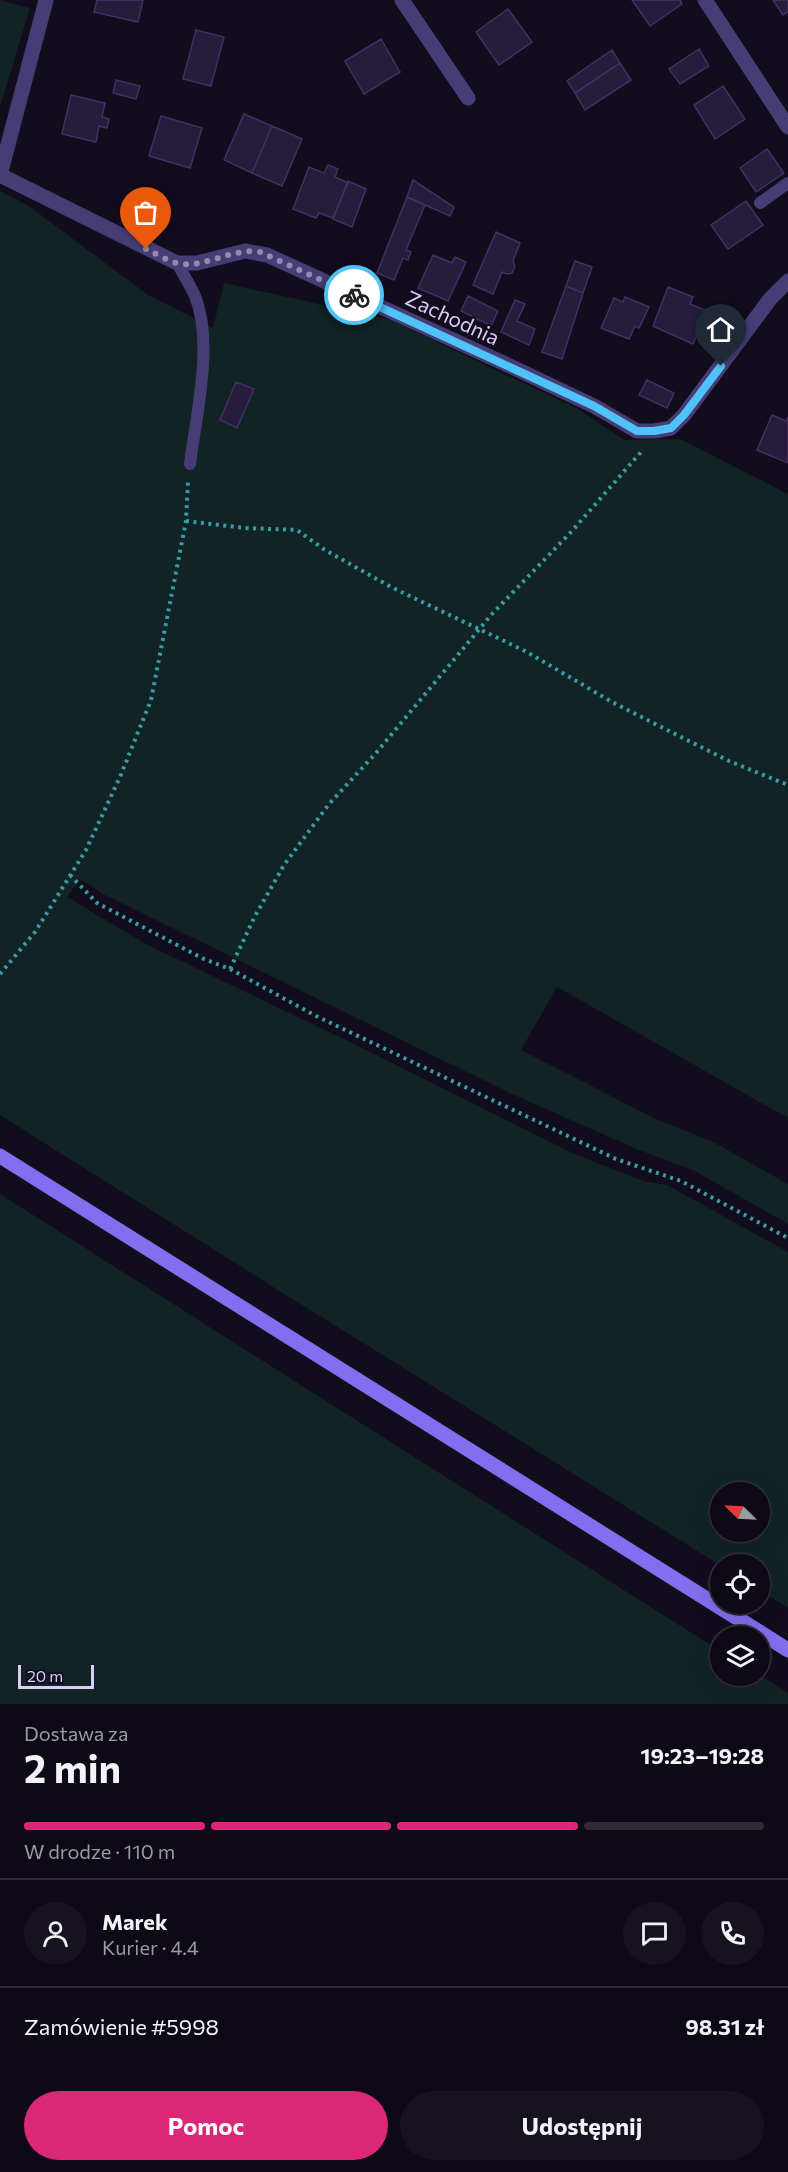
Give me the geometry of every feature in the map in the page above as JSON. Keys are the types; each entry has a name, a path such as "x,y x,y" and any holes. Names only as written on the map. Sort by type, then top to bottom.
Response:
{"main road":[{"path":"0,1156 788,1650"}],"street":[{"path":"46,0 0,175 177,264"},
{"path":"402,0 468,98"},
{"path":"705,0 788,127"},
{"name":"Zachodnia","path":"177,264 197,263 245,251 267,255 532,376 594,406 637,431 654,431"},
{"path":"654,431 671,428 684,415 770,299 788,281"}],"lane":[{"path":"760,203 788,183"},
{"path":"177,264 195,297 202,327 203,362 190,464"}],"path":[{"path":"230,969 255,916 284,865 330,804 376,753 479,629 613,486 635,460 654,431"},
{"path":"0,974 35,932 86,850 120,777 151,700 186,521 190,464"},
{"path":"186,521 245,528 297,530 325,550 363,571 527,652 612,702 729,761 788,785"},
{"path":"70,875 97,903 204,959 230,969 316,1016 616,1159 681,1181 788,1237"}],"shaded area":[{"path":"0,0 30,8 0,107"},
{"path":"0,191 29,206 148,295 213,328 224,283 391,320 578,409 624,440 680,439 788,494 788,1118 557,987 521,1050 654,1118 713,1142 788,1184 788,1224 693,1170 639,1150 514,1095 105,895 80,879 67,897 146,944 577,1155 643,1181 667,1185 788,1252 788,1608 770,1597 770,1554 710,1554 710,1559 0,1115"},
{"path":"0,1194 710,1645 710,1686 770,1686 770,1682 788,1693 788,1704 0,1704"}],"building":[{"path":"97,0 143,0 138,22 94,12"},
{"path":"632,0 680,0 682,4 650,26"},
{"path":"773,0 788,0 788,12 783,15"},
{"path":"508,9 532,42 499,65 476,32"},
{"path":"196,30 224,37 211,86 183,79"},
{"path":"381,39 400,72 364,94 345,61"},
{"path":"699,49 709,66 680,84 669,69"},
{"path":"612,50 620,63 575,93 567,81"},
{"path":"620,63 631,80 585,110 575,93"},
{"path":"116,80 140,86 136,99 113,93"},
{"path":"723,86 745,119 715,139 694,105"},
{"path":"71,95 105,103 102,117 109,119 107,128 99,126 96,142 62,134"},
{"path":"244,114 272,126 252,173 224,160"},
{"path":"161,116 202,128 190,168 149,156"},
{"path":"272,126 302,139 282,186 252,173"},
{"path":"767,149 784,173 756,192 740,168"},
{"path":"328,165 338,169 335,177 348,183 333,218 319,213 316,218 293,209 309,167 324,173"},
{"path":"413,180 454,207 450,216 407,197"},
{"path":"348,181 366,189 352,227 333,219"},
{"path":"407,197 425,205 406,250 411,252 408,260 403,258 394,280 377,273"},
{"path":"746,201 763,225 728,249 711,225"},
{"path":"496,232 520,243 513,261 515,266 512,273 502,272 493,294 473,285"},
{"path":"433,255 452,263 455,257 466,262 448,301 418,288"},
{"path":"575,261 592,267 583,293 566,286"},
{"path":"566,286 583,293 562,359 542,352"},
{"path":"668,287 693,297 690,304 707,311 693,344 653,326"},
{"path":"468,296 498,311 491,326 461,311"},
{"path":"625,297 649,307 639,328 635,326 629,339 601,328 614,298 623,302"},
{"path":"515,300 525,304 517,321 535,329 529,345 501,332"},
{"path":"647,380 674,393 667,408 639,395"},
{"path":"236,382 254,389 237,428 220,420"},
{"path":"772,415 786,421 788,417 788,463 757,450"}],"way so far":[{"path":"146,249 177,264 197,263 245,251 260,252 354,295"}],"route":[{"path":"354,295 594,406 637,431 671,428 684,415 721,366"}]}
